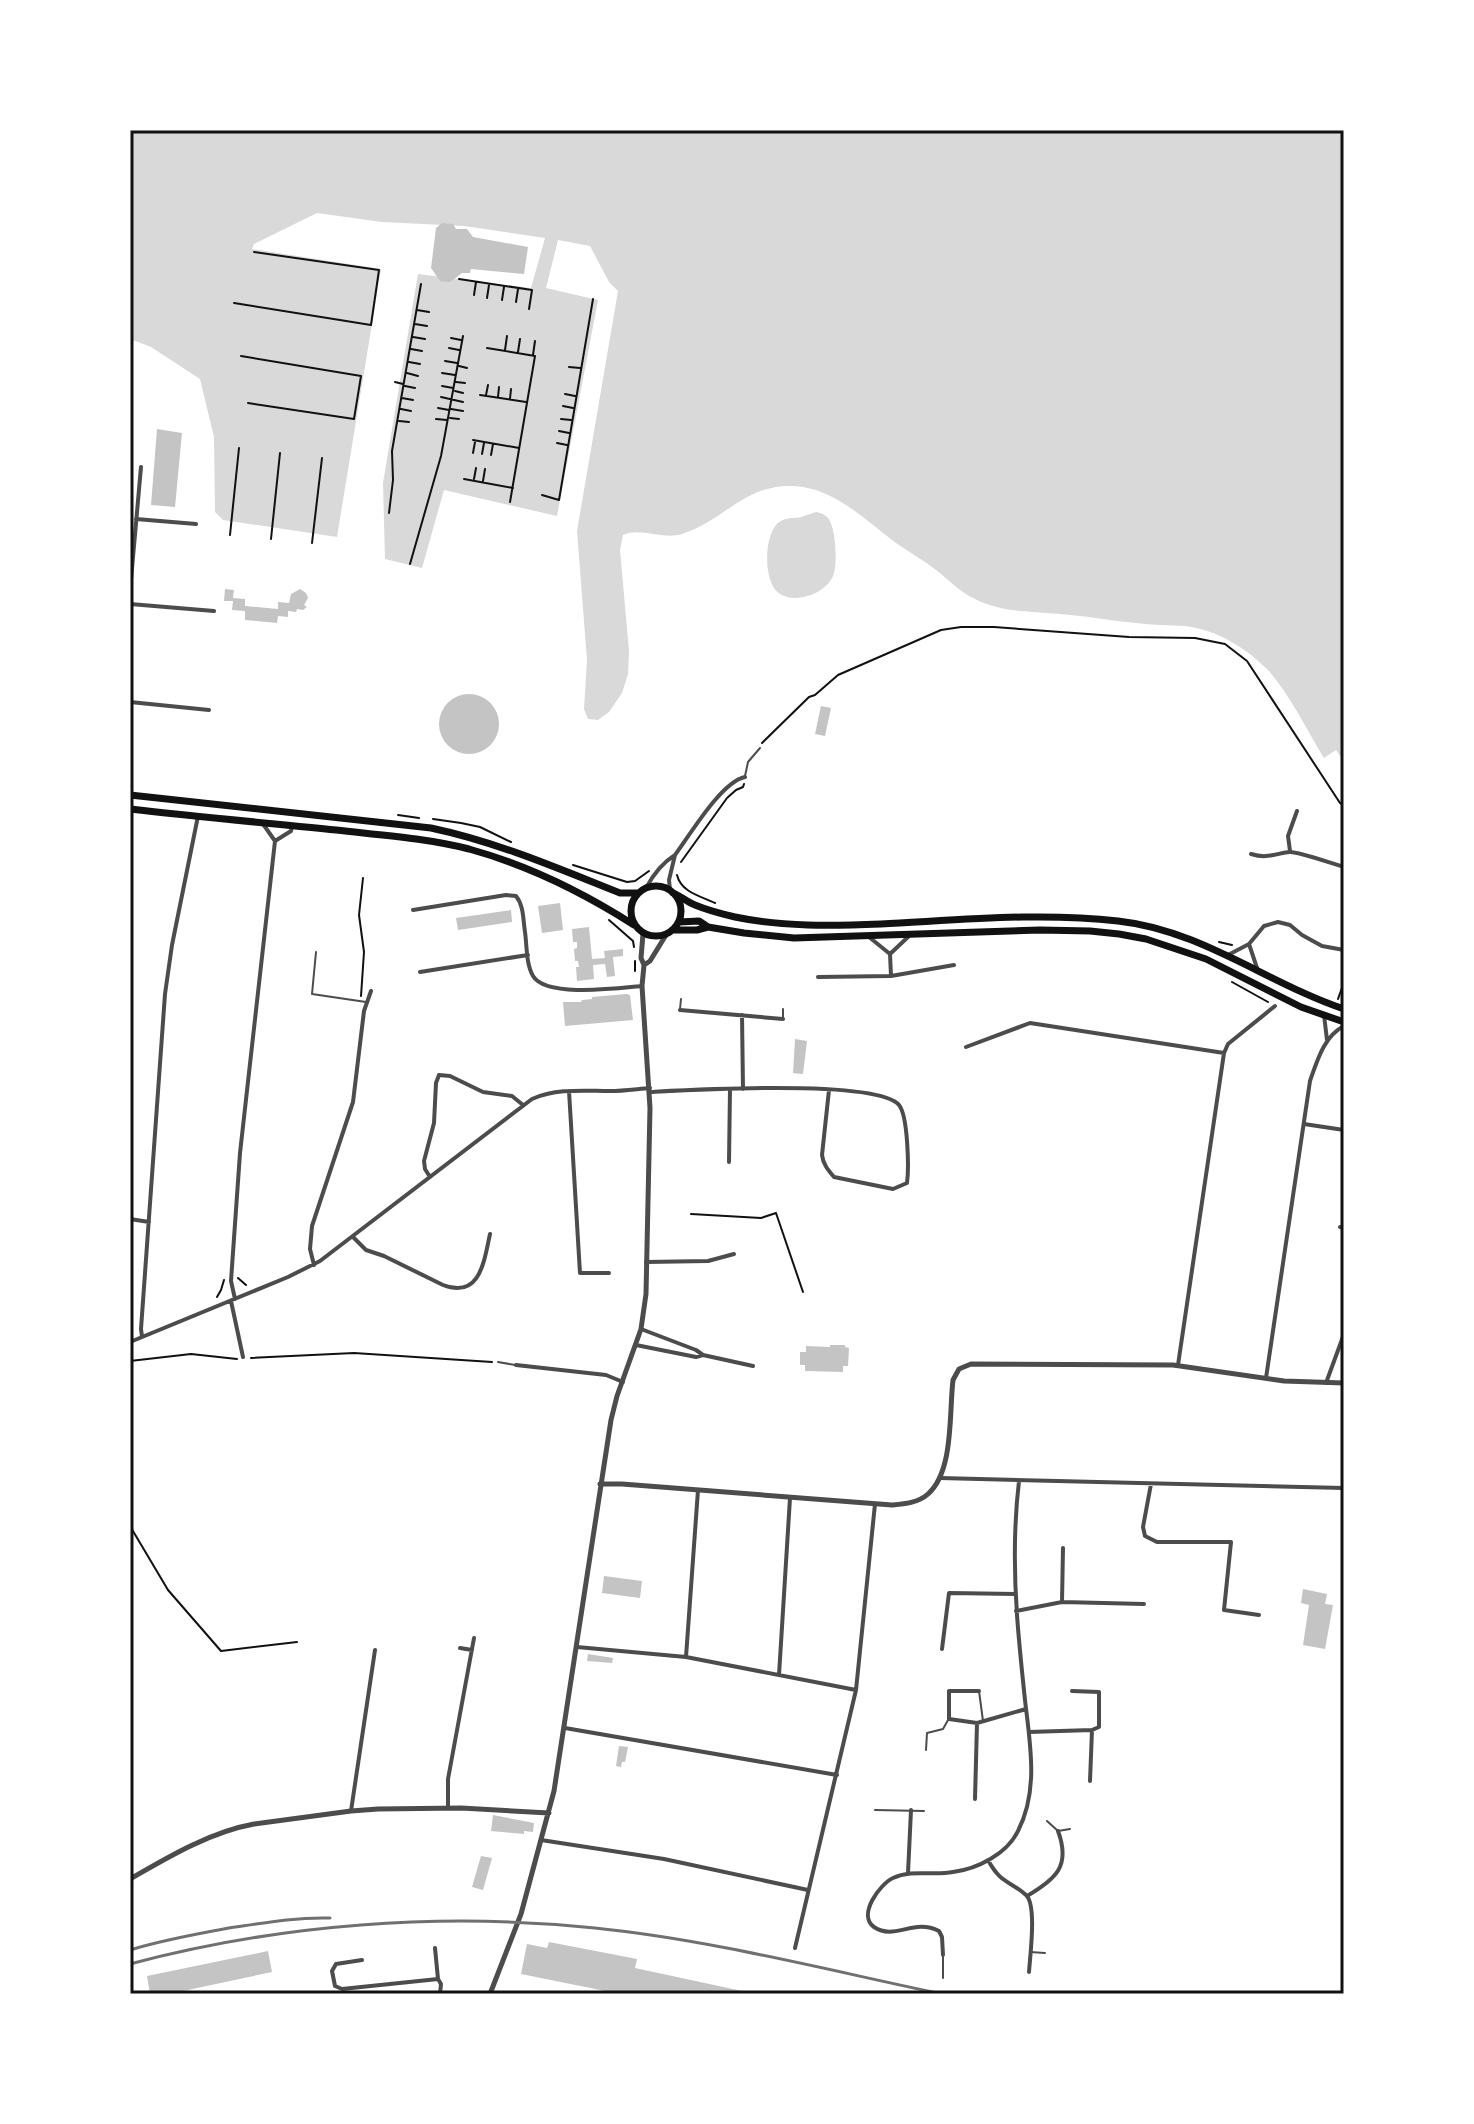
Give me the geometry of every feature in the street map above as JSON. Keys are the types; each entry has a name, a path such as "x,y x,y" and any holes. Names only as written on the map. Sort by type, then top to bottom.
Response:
{"main road":[{"path":"130,795 431,828 515,850 620,893 638,893"},
{"path":"130,809 421,840 487,855 578,893 634,925 643,934 658,937 669,932 708,927 778,938 1040,930 1090,931 1146,939 1206,959 1301,1007 1344,1024"},
{"path":"634,925 630,909 638,893 646,888 662,887 692,904 732,917 794,925 1049,917 1122,921 1181,936 1344,1009"},
{"path":"669,932 679,922 681,910 672,892"},
{"path":"679,922 699,921 708,927"}],"street":[{"path":"130,591 141,467"},
{"path":"136,519 196,524"},
{"path":"130,604 214,611"},
{"path":"130,702 209,710"},
{"path":"646,888 651,877 675,855 725,789 745,777"},
{"path":"1290,852 1288,836 1297,811"},
{"path":"142,1337 165,994 198,816"},
{"path":"243,1357 231,1281 240,1153 275,841 263,823"},
{"path":"275,841 291,831 292,826"},
{"path":"1251,854 1260,857 1290,852 1344,867"},
{"path":"672,892 669,880 675,855"},
{"path":"413,910 516,896 522,906 533,977 539,983 550,988 581,990 642,986"},
{"path":"1228,955 1249,944 1264,926 1278,922 1290,925 1322,946 1344,950"},
{"path":"644,965 669,932"},
{"path":"490,1994 521,1914 549,1813 565,1728 611,1420 641,1329 646,1294 650,1090 642,986 643,934"},
{"path":"890,954 910,935"},
{"path":"869,937 890,954 891,976"},
{"path":"1249,944 1259,971"},
{"path":"420,972 528,955"},
{"path":"818,977 891,976 954,965"},
{"path":"314,1265 310,1249 312,1226 353,1102 364,1012 371,991"},
{"path":"1178,1365 1224,1053 1228,1044 1275,1006"},
{"path":"680,1010 783,1019"},
{"path":"742,1015 743,1089"},
{"path":"1324,1015 1327,1040"},
{"path":"966,1047 1030,1023 1224,1053"},
{"path":"1266,1378 1310,1081 1327,1040 1344,1024"},
{"path":"431,1178 424,1162 434,1123 439,1075 450,1076 483,1092 512,1096 523,1105"},
{"path":"130,1342 314,1265 523,1105 540,1096 569,1091 810,1088 829,1090 885,1097 902,1109 909,1162 907,1183 893,1189 834,1177 822,1155 829,1090"},
{"path":"729,1162 730,1089"},
{"path":"569,1091 580,1273 609,1273"},
{"path":"1304,1124 1344,1130"},
{"path":"130,1219 149,1222"},
{"path":"353,1237 366,1250 452,1289 465,1288 475,1282 485,1260 490,1234"},
{"path":"646,1262 708,1261 734,1254"},
{"path":"641,1329 703,1355 753,1366"},
{"path":"1326,1383 1344,1334"},
{"path":"636,1345 696,1357 703,1355"},
{"path":"600,1484 875,1504 918,1501 940,1478 947,1449 953,1381 956,1373 972,1363 1178,1365 1266,1378 1344,1383"},
{"path":"516,1365 606,1375 623,1382"},
{"path":"940,1478 1344,1488"},
{"path":"943,1955 942,1937 935,1929 920,1926 887,1931 873,1926 868,1917 869,1907 881,1886 895,1876 952,1873 988,1860 1016,1836 1026,1814 1031,1795 1032,1767 1016,1611 1019,1481"},
{"path":"1151,1484 1143,1527 1145,1536 1157,1542 1231,1542 1224,1610 1259,1615"},
{"path":"686,1657 698,1490"},
{"path":"779,1675 790,1497"},
{"path":"795,1948 856,1690 875,1504"},
{"path":"1062,1602 1063,1548"},
{"path":"942,1649 949,1593 1016,1594"},
{"path":"1016,1611 1062,1602 1144,1604"},
{"path":"448,1808 448,1779 474,1638"},
{"path":"577,1647 686,1657 856,1690"},
{"path":"460,1648 472,1650"},
{"path":"351,1811 375,1650"},
{"path":"979,1691 949,1691 949,1719 980,1723 1026,1709"},
{"path":"1029,1732 1092,1730 1099,1727 1099,1692 1072,1691"},
{"path":"975,1799 980,1723"},
{"path":"565,1728 837,1775"},
{"path":"1090,1781 1092,1730"},
{"path":"130,1879 198,1843 241,1826 351,1811 448,1808 549,1813"},
{"path":"908,1873 911,1810"},
{"path":"1027,1896 1049,1883 1060,1868 1063,1852 1058,1831"},
{"path":"541,1840 664,1859 808,1890"},
{"path":"988,1860 996,1874 1027,1896 1032,1913 1029,1972"},
{"path":"435,1948 440,1994"},
{"path":"362,1960 336,1963 332,1971 334,1986 342,1989 438,1979"},
{"path":"385,1985 386,1994"}],"lane":[{"path":"745,777 748,762 760,748"},
{"path":"316,952 312,994 367,1002"},
{"path":"680,1010 681,999"},
{"path":"783,1009 783,1019"},
{"path":"498,1362 516,1365"},
{"path":"979,1691 980,1723"},
{"path":"926,1750 927,1733 943,1729 949,1719"},
{"path":"875,1810 924,1811"},
{"path":"1047,1821 1058,1831 1070,1829"},
{"path":"1030,1952 1045,1953"},
{"path":"943,1955 943,1978"}],"path":[{"path":"234,303 371,325 379,270 254,252"},
{"path":"459,279 532,290 529,309"},
{"path":"474,295 476,281"},
{"path":"389,513 393,480 392,451 421,284"},
{"path":"487,298 489,284"},
{"path":"502,300 504,286"},
{"path":"516,302 518,288"},
{"path":"542,495 559,500 593,299"},
{"path":"416,310 429,312"},
{"path":"414,324 427,326"},
{"path":"505,351 507,336"},
{"path":"412,337 425,339"},
{"path":"410,564 441,456 454,389 462,338 451,338"},
{"path":"518,353 520,339"},
{"path":"510,502 535,341"},
{"path":"449,348 460,351"},
{"path":"487,348 533,356"},
{"path":"410,349 422,351"},
{"path":"241,356 361,376 354,419 248,403"},
{"path":"408,361 420,364"},
{"path":"445,361 467,368"},
{"path":"569,367 581,368"},
{"path":"406,373 418,376"},
{"path":"442,373 456,376"},
{"path":"395,382 415,388"},
{"path":"455,382 465,383"},
{"path":"486,396 488,385"},
{"path":"442,386 463,393"},
{"path":"498,398 499,387"},
{"path":"510,400 511,389"},
{"path":"565,394 577,396"},
{"path":"480,395 527,403"},
{"path":"441,397 463,402"},
{"path":"401,398 413,400"},
{"path":"563,406 574,408"},
{"path":"438,408 463,411"},
{"path":"399,409 411,411"},
{"path":"436,419 459,419"},
{"path":"561,419 572,420"},
{"path":"398,421 409,422"},
{"path":"559,431 570,433"},
{"path":"473,453 474,440 520,448"},
{"path":"482,454 484,442"},
{"path":"491,455 493,443"},
{"path":"557,443 568,445"},
{"path":"230,535 239,448"},
{"path":"271,539 280,453"},
{"path":"312,543 322,458"},
{"path":"473,480 476,468"},
{"path":"483,482 485,469"},
{"path":"464,479 513,488"},
{"path":"760,748 809,697 834,677 941,630 994,627 1129,637 1195,638 1225,644 1247,661 1344,805"},
{"path":"679,865 727,798 743,787"},
{"path":"635,881 656,865"},
{"path":"676,873 679,882 692,893 716,903"},
{"path":"360,1001 365,959 359,915 363,878"},
{"path":"606,918 633,941 635,951"},
{"path":"1229,980 1275,1006"},
{"path":"1338,999 1344,982"},
{"path":"691,1214 761,1218 776,1213 803,1292"},
{"path":"238,1277 246,1285"},
{"path":"130,1361 191,1354 233,1359 354,1353 498,1362"},
{"path":"130,1526 168,1590 221,1651 297,1642"}],"shaded area":[{"path":"130,130 1344,130 1344,762 1336,750 1324,758 1277,680 1231,641 1209,631 1185,626 1021,611 986,604 964,593 841,502 803,487 784,486 753,494 682,534 667,536 637,532 623,535 620,550 629,651 628,674 622,693 609,712 598,720 588,719 584,709 587,660 577,531 618,291 609,282 590,246 558,240 546,288 598,300 557,516 444,490 422,568 385,559 383,483 418,274 531,288 545,238 464,226 382,222 317,213 254,244 252,249 381,269 337,537 223,520 215,512 214,437 200,379 151,347 130,339"},
{"path":"816,512 830,521 836,555 835,571 824,588 810,596 787,597 774,588 771,581 767,561 769,540 776,525 783,520"}],"building":[{"path":"442,223 453,224 456,229 467,229 473,237 528,247 524,274 471,269 470,273 462,273 450,282 440,281 431,268 436,228"},
{"path":"157,429 182,433 175,507 151,505"},
{"path":"225,589 234,590 233,598 245,599 245,606 278,609 278,602 289,603 291,594 300,589 308,598 304,605 307,607 296,612 288,611 288,617 278,616 277,623 245,620 245,611 232,610 233,601 224,601"},
{"path":"469,694 490,703 499,724 490,745 469,754 448,745 439,724 448,703"},
{"path":"821,706 831,708 825,736 815,734"},
{"path":"560,903 563,930 542,933 538,906"},
{"path":"511,910 512,922 458,930 456,918"},
{"path":"589,927 592,959 605,958 604,951 623,949 623,956 613,957 615,976 607,977 605,964 593,965 594,979 577,981 576,967 579,967 574,949 577,942 573,942 572,929"},
{"path":"630,995 633,1020 565,1026 563,1002"},
{"path":"795,1039 807,1041 803,1074 793,1073"},
{"path":"806,1346 849,1348 848,1366 843,1366 843,1372 805,1371 805,1365 800,1365 800,1352 806,1352"},
{"path":"604,1576 642,1581 640,1598 602,1593"},
{"path":"1303,1589 1327,1594 1325,1604 1333,1605 1325,1649 1303,1645 1309,1605 1301,1603"},
{"path":"588,1654 613,1658 612,1663 587,1661"},
{"path":"619,1746 628,1747 621,1767 616,1766"},
{"path":"493,1815 534,1823 533,1832 491,1831"},
{"path":"481,1856 492,1858 483,1890 472,1887"},
{"path":"549,1942 637,1959 635,1968 756,1994 620,1994 521,1974 527,1944 547,1948"},
{"path":"268,1951 272,1972 169,1994 150,1994 147,1976"}],"railway":[{"path":"130,1950 229,1928 292,1919 330,1918"},
{"path":"130,1964 244,1939 361,1925 478,1921 537,1923 682,1940 942,1994"}]}
